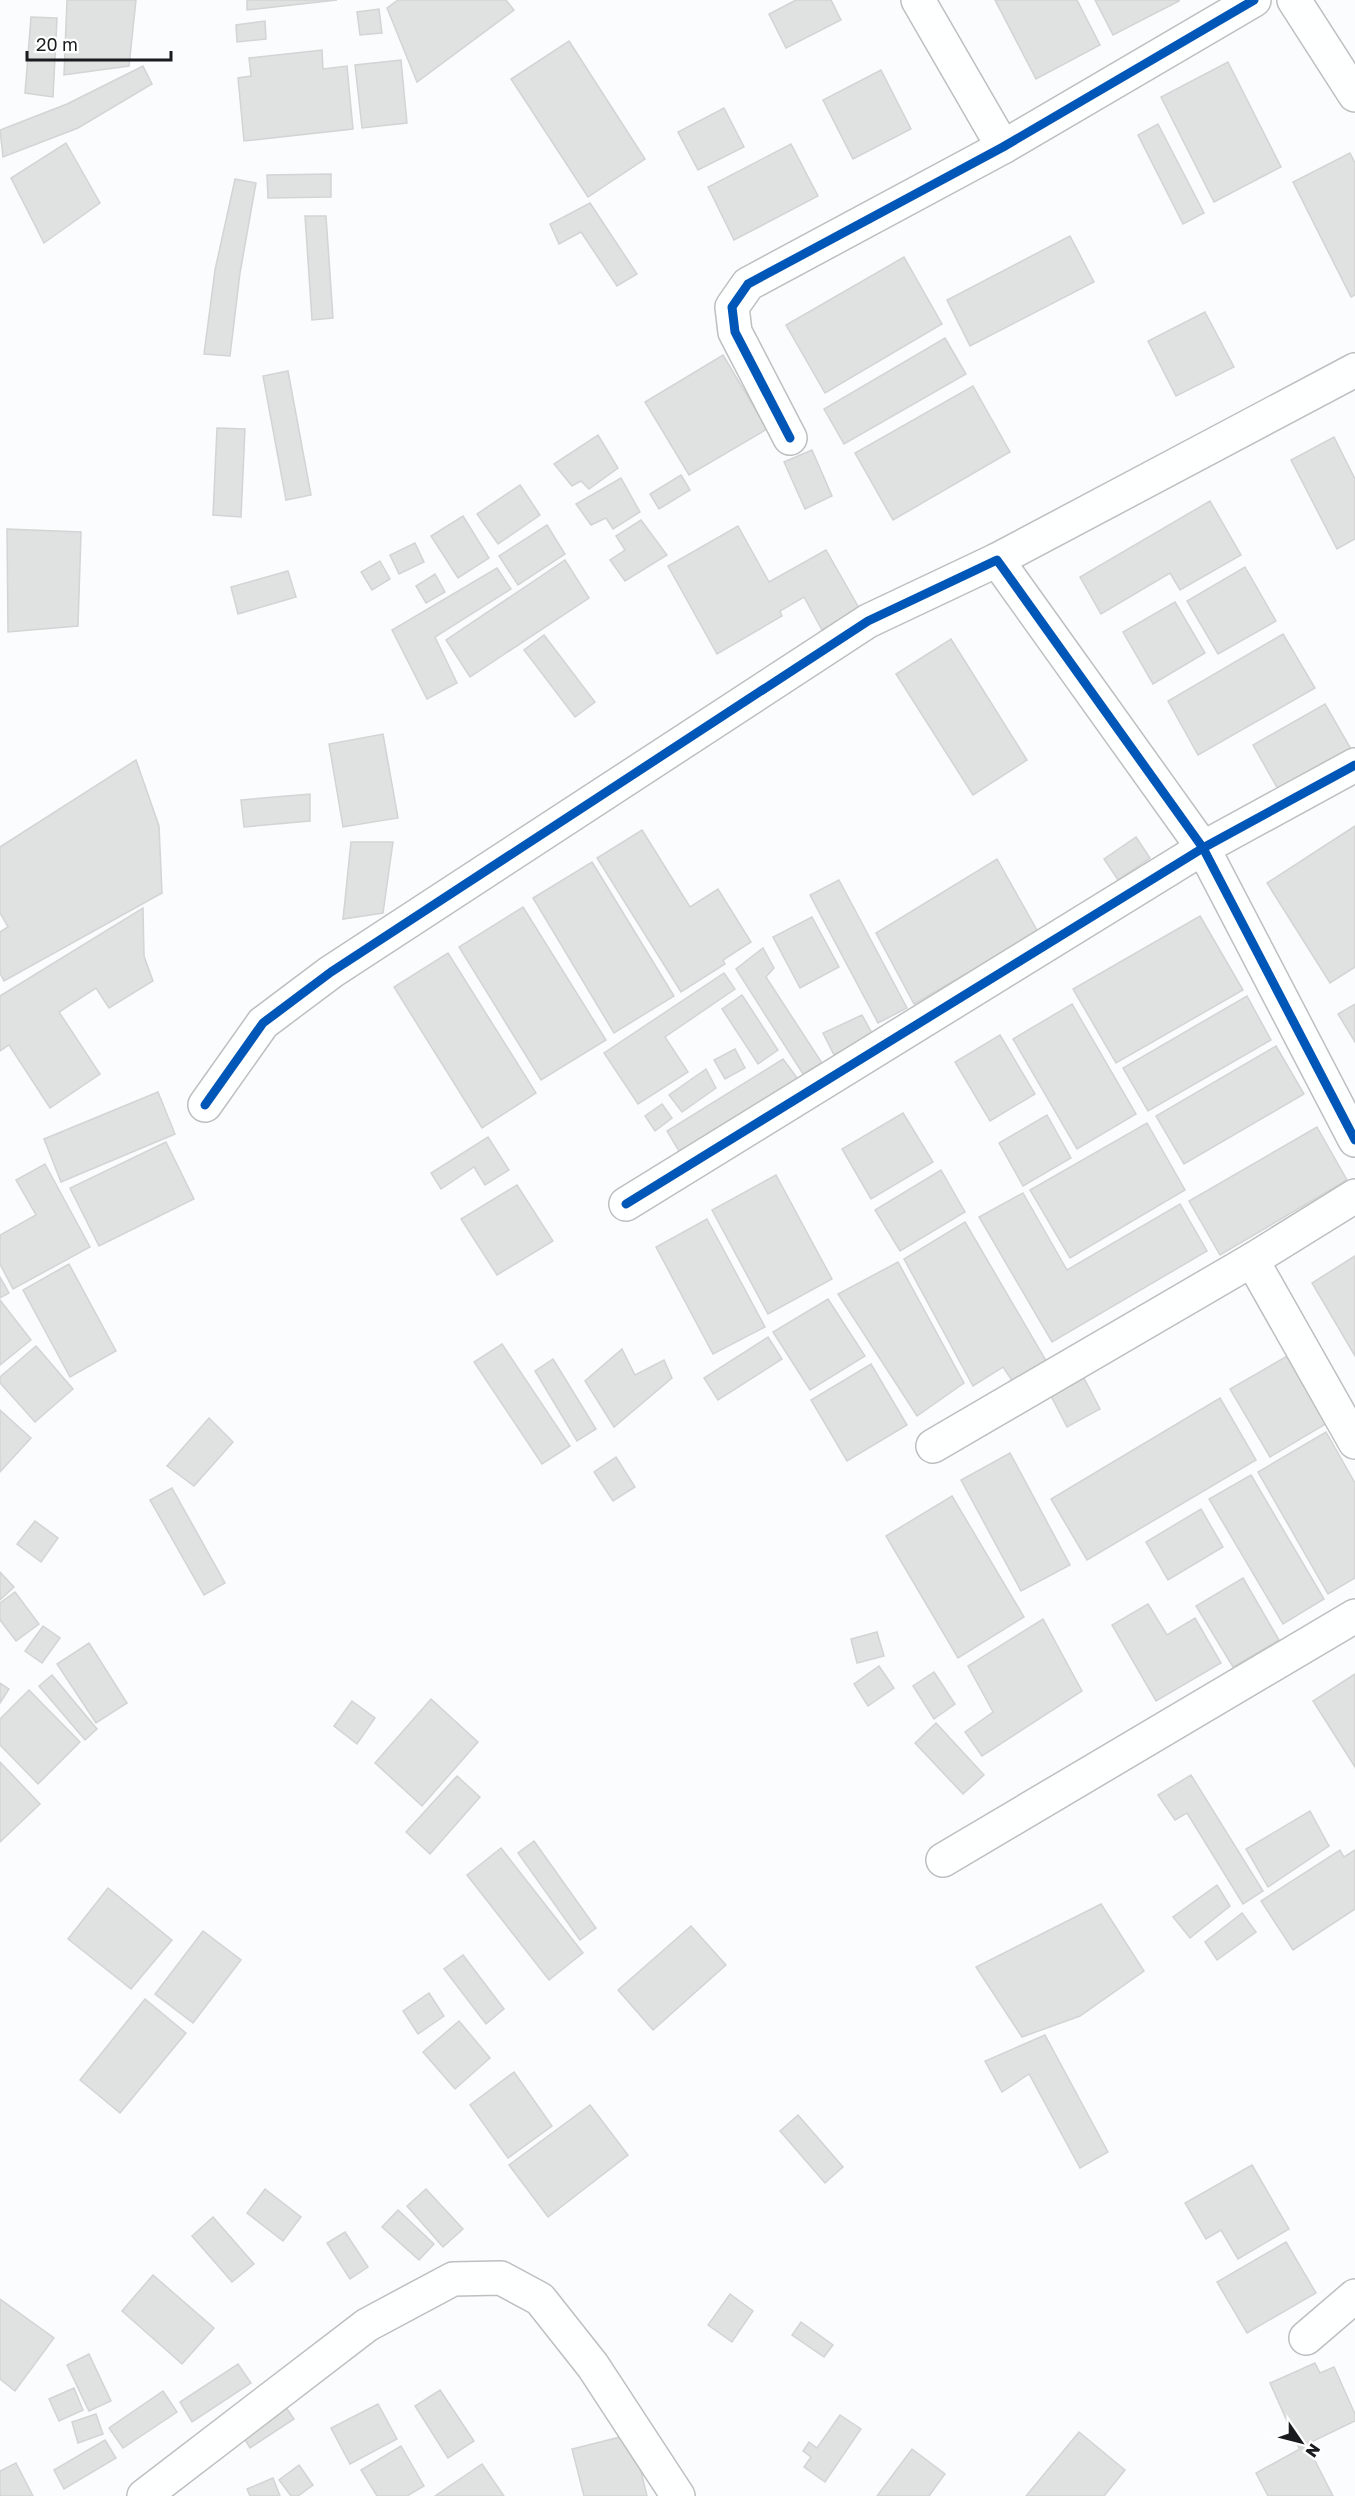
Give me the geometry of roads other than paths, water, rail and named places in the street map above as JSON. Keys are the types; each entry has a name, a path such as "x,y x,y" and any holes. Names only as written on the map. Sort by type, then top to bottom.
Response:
{"street":[{"path":"918,0 1003,147"},
{"path":"789,438 735,332 732,307 748,284 1003,147 1254,0"},
{"path":"1294,0 1355,95"},
{"path":"205,1105 263,1023 331,972 868,621 998,560 1355,370"},
{"path":"998,560 1203,848 1355,1140"},
{"path":"627,1204 1203,848 1355,765"},
{"path":"933,1446 1252,1260 1355,1196"},
{"path":"1252,1260 1355,1442"},
{"path":"943,1860 1355,1616"},
{"path":"144,2496 367,2325 453,2279 501,2278 540,2299 593,2366 678,2496"},
{"path":"1306,2338 1355,2296"}]}
